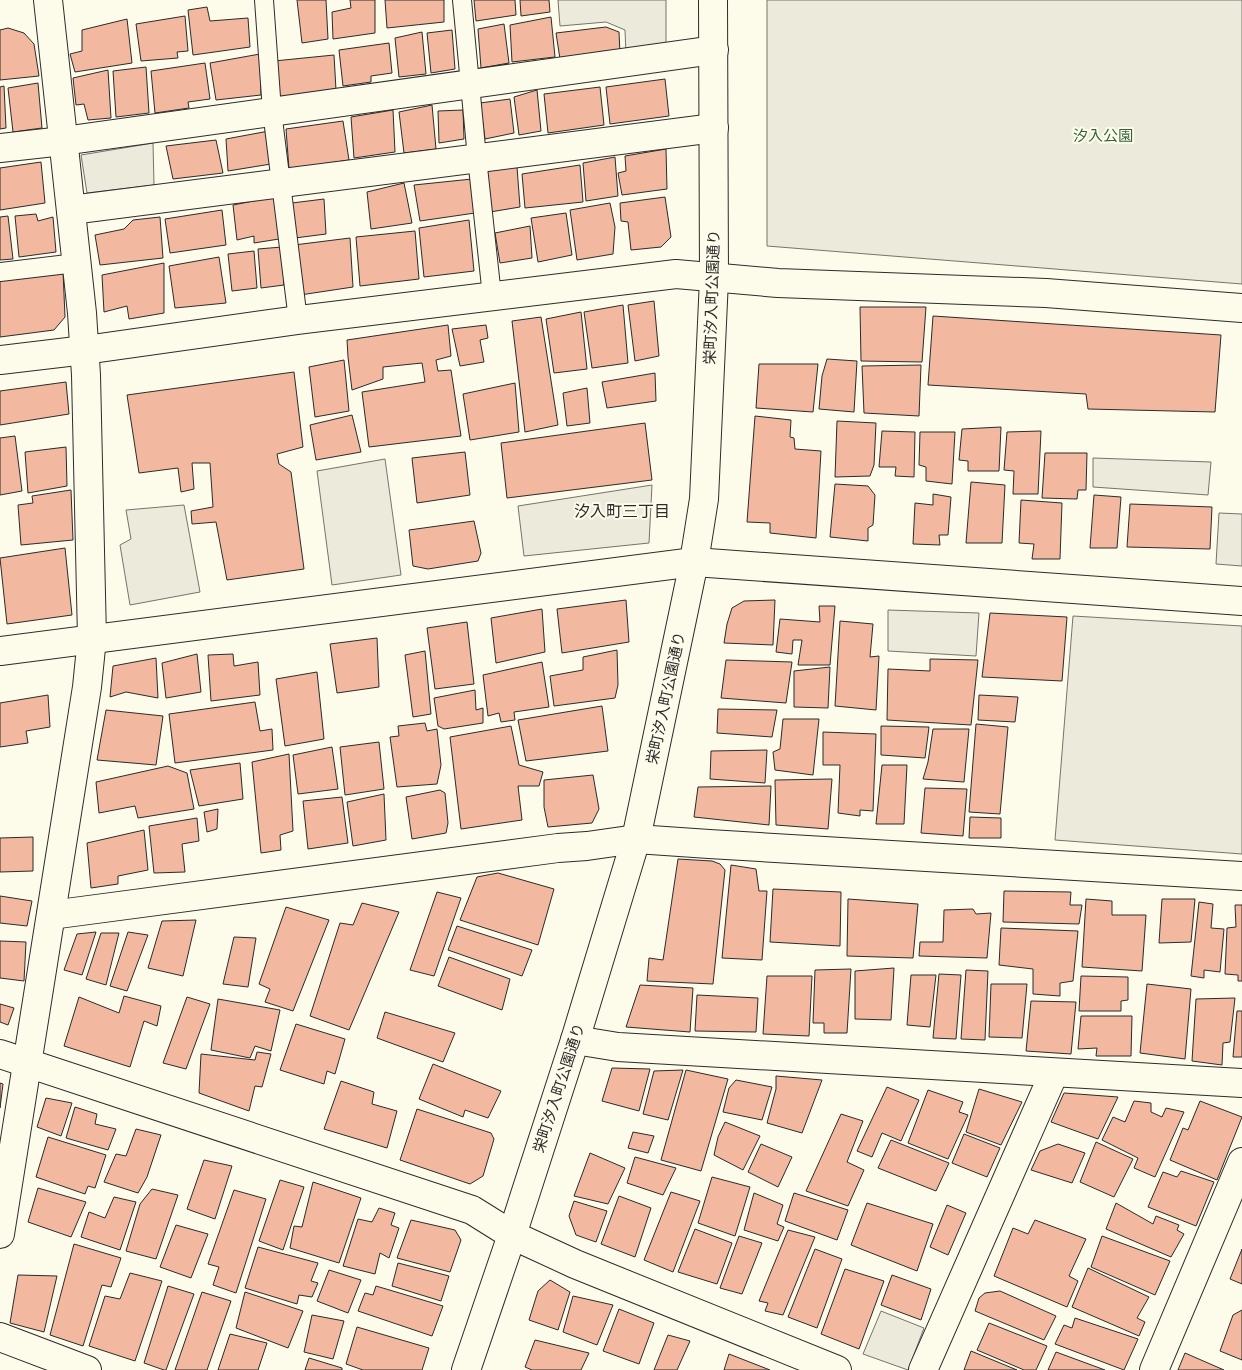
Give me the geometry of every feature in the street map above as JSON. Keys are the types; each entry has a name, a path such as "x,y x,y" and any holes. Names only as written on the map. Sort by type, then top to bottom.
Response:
{"street":[{"path":"0,1234 87,687 92,638 85,350 48,0"},
{"name":"栄町汐入町公園通り","path":"466,1370 575,1040 636,839 694,562 704,499 714,278 713,0"},
{"path":"0,148 63,141 714,50"},
{"path":"71,210 714,128"},
{"path":"0,360 298,320 676,274 778,283 1046,293 1242,308"},
{"path":"0,651 694,562 1242,601"},
{"path":"51,915 636,839 1242,876"},
{"path":"575,1040 618,1047 1242,1083"},
{"path":"0,1054 472,1210 512,1235 576,1264 837,1370"},
{"path":"923,1370 1054,1072"},
{"path":"1154,1370 1242,1162"},
{"path":"0,1337 87,1370"}],"lane":[{"path":"264,0 272,112 298,320"},
{"path":"462,0 492,296"},
{"path":"0,272 76,263"}],"green space":[{"name":"汐入公園","path":"767,0 1242,0 1242,284 767,246"}],"shaded area":[{"path":"558,0 666,0 666,49 626,54 625,30 606,22 560,26"},
{"path":"153,143 154,185 87,193 81,155"},
{"path":"1093,458 1211,462 1208,495 1093,487"},
{"path":"385,459 401,575 332,585 317,471"},
{"path":"652,485 649,543 524,556 518,506"},
{"path":"184,505 200,592 130,605 120,545 131,539 126,510"},
{"path":"1219,513 1242,514 1242,566 1216,564"},
{"path":"888,610 979,613 976,656 888,651"},
{"path":"1073,616 1242,626 1242,854 1055,840"},
{"path":"881,1311 924,1328 908,1370 863,1354"}],"building":[{"path":"297,0 326,0 328,39 302,43"},
{"path":"350,0 375,0 375,33 333,39 332,12 351,8"},
{"path":"385,0 444,0 444,22 387,28"},
{"path":"474,0 515,0 516,15 476,21"},
{"path":"520,0 549,0 550,12 521,16"},
{"path":"207,7 210,21 248,18 250,47 193,55 188,10"},
{"path":"185,16 188,51 177,52 178,58 141,61 136,24"},
{"path":"551,17 555,57 512,62 510,25"},
{"path":"127,19 132,63 75,72 70,54 82,51 82,30"},
{"path":"504,24 509,63 481,68 478,29"},
{"path":"606,27 619,32 620,54 560,59 556,33"},
{"path":"8,28 24,33 34,44 39,76 0,80 0,30"},
{"path":"452,30 455,69 431,73 427,33"},
{"path":"422,32 426,74 399,77 395,38"},
{"path":"389,43 392,73 371,76 371,82 343,86 339,50"},
{"path":"260,54 261,95 216,100 210,63"},
{"path":"334,55 336,90 277,97 274,61"},
{"path":"205,63 210,99 188,102 189,108 155,113 151,71"},
{"path":"146,67 149,113 116,117 113,71"},
{"path":"108,70 111,118 88,120 84,104 76,105 73,78"},
{"path":"665,79 669,116 610,124 606,87"},
{"path":"38,83 42,128 13,132 8,88"},
{"path":"4,86 6,128 0,129 0,87"},
{"path":"600,87 604,125 548,133 544,94"},
{"path":"537,90 541,131 519,135 514,97"},
{"path":"510,99 514,133 485,139 480,103"},
{"path":"432,105 436,149 404,153 399,112"},
{"path":"393,110 395,152 354,158 351,117"},
{"path":"463,110 464,139 439,143 438,111"},
{"path":"343,121 349,160 289,169 286,129"},
{"path":"269,131 271,164 228,171 226,139"},
{"path":"216,140 223,173 173,179 166,146"},
{"path":"666,149 667,189 622,195 618,173 626,171 625,156"},
{"path":"615,157 618,196 586,201 583,163"},
{"path":"41,162 45,203 0,210 0,168"},
{"path":"580,165 583,202 525,208 522,174"},
{"path":"517,167 520,207 490,212 486,170"},
{"path":"472,179 475,213 420,221 414,185"},
{"path":"404,183 412,223 371,229 367,192"},
{"path":"274,197 279,239 254,243 254,236 237,240 233,205"},
{"path":"665,197 671,237 661,247 631,250 628,222 621,221 620,203"},
{"path":"324,199 326,234 295,238 292,203"},
{"path":"610,203 615,227 613,254 577,260 570,210"},
{"path":"222,210 226,245 170,253 165,219"},
{"path":"566,213 572,255 538,262 531,218"},
{"path":"36,214 38,221 53,217 56,252 19,257 15,216"},
{"path":"8,216 13,259 0,260 0,217"},
{"path":"160,217 163,258 100,265 95,235 124,229 133,220"},
{"path":"469,220 474,271 424,277 419,228"},
{"path":"530,226 532,258 500,263 495,233"},
{"path":"415,231 419,279 360,286 356,237"},
{"path":"350,238 353,287 300,295 294,245"},
{"path":"282,247 284,285 261,288 258,249"},
{"path":"254,251 257,288 232,291 228,254"},
{"path":"219,257 226,303 175,308 169,266"},
{"path":"164,263 164,313 129,319 127,306 104,312 102,275"},
{"path":"63,271 65,317 54,330 0,337 0,280"},
{"path":"654,301 659,356 635,361 628,305"},
{"path":"623,305 628,363 592,368 584,312"},
{"path":"860,307 926,307 922,362 861,361"},
{"path":"581,312 587,369 554,373 546,319"},
{"path":"933,316 1221,335 1215,412 1088,409 1086,394 928,385"},
{"path":"541,317 558,425 525,432 512,321"},
{"path":"448,325 451,356 436,360 438,371 451,370 461,436 369,447 362,392 425,382 422,363 383,367 383,379 352,390 347,340"},
{"path":"486,325 488,338 480,340 484,362 460,366 452,329"},
{"path":"827,359 857,361 854,412 819,409 822,376"},
{"path":"344,360 349,411 315,417 309,367"},
{"path":"759,364 818,364 813,412 756,408"},
{"path":"921,365 919,416 864,413 862,366"},
{"path":"294,372 303,447 277,454 279,464 291,472 304,569 227,580 216,522 192,524 191,511 213,507 210,463 192,463 194,489 181,492 178,468 139,473 127,395"},
{"path":"655,373 656,401 607,408 602,382"},
{"path":"66,382 69,414 0,425 0,391"},
{"path":"515,383 519,432 470,440 463,394"},
{"path":"587,388 590,423 567,426 563,393"},
{"path":"352,415 361,452 316,460 310,425"},
{"path":"755,416 791,420 790,437 794,438 795,449 821,451 816,538 770,533 770,523 747,522"},
{"path":"837,421 876,423 874,465 870,476 835,477"},
{"path":"645,423 652,480 507,498 501,443"},
{"path":"1001,427 999,471 968,471 968,461 959,460 962,429"},
{"path":"882,431 915,432 914,477 895,476 896,467 879,467"},
{"path":"1041,431 1038,494 1013,494 1014,471 1004,470 1007,432"},
{"path":"920,432 955,432 952,484 926,481 926,467 919,465"},
{"path":"15,436 22,491 0,495 0,438"},
{"path":"66,447 67,486 28,493 25,452"},
{"path":"465,452 470,495 417,503 412,458"},
{"path":"1045,453 1087,453 1086,490 1078,490 1077,499 1042,498"},
{"path":"971,482 1005,485 1002,543 966,543"},
{"path":"835,484 868,486 875,495 873,525 868,528 868,541 830,537"},
{"path":"71,490 73,540 21,545 18,505 33,503 32,496"},
{"path":"933,494 951,497 948,535 939,535 940,545 913,544 915,503 933,505"},
{"path":"1094,495 1121,497 1117,548 1090,548"},
{"path":"1021,500 1062,503 1060,559 1032,559 1034,544 1019,543"},
{"path":"1130,504 1212,507 1210,549 1127,547"},
{"path":"474,521 481,553 478,561 428,569 413,566 409,530"},
{"path":"65,548 72,615 7,624 0,558"},
{"path":"626,600 629,642 562,653 557,609"},
{"path":"775,600 773,645 724,643 732,608 744,601"},
{"path":"819,606 835,606 830,665 798,665 802,640 793,640 792,654 776,652 780,619 820,622"},
{"path":"542,609 545,652 496,663 491,618"},
{"path":"990,613 1067,617 1062,681 982,677"},
{"path":"840,621 873,624 870,657 879,656 876,710 835,706"},
{"path":"467,622 474,684 435,689 427,628"},
{"path":"377,638 379,687 337,693 330,644"},
{"path":"617,650 618,685 615,698 554,706 550,676 583,670 583,657"},
{"path":"425,651 431,714 413,717 405,655"},
{"path":"197,654 201,692 166,698 162,663"},
{"path":"233,654 234,666 258,662 260,695 211,701 208,655"},
{"path":"156,658 158,698 126,692 110,697 113,666"},
{"path":"930,659 978,660 971,725 887,720 888,669 930,671"},
{"path":"726,660 792,662 786,703 721,698"},
{"path":"542,662 549,707 514,712 515,720 501,722 499,713 488,716 483,675"},
{"path":"830,667 828,708 794,707 794,671"},
{"path":"317,672 324,739 285,746 276,679"},
{"path":"475,690 476,710 483,708 483,723 444,729 438,726 434,698"},
{"path":"48,695 50,727 26,731 28,743 0,747 0,703"},
{"path":"979,695 1018,697 1015,722 978,720"},
{"path":"255,702 260,731 272,729 273,750 175,763 169,714"},
{"path":"602,706 608,751 526,761 518,720"},
{"path":"718,709 777,710 772,737 717,733"},
{"path":"106,710 163,716 156,765 97,760"},
{"path":"783,719 819,719 813,775 775,770 773,752 780,749"},
{"path":"425,723 427,731 437,729 441,765 437,784 397,787 390,737 399,736 398,726"},
{"path":"976,724 1008,727 1000,814 969,812"},
{"path":"511,726 519,765 543,772 539,786 518,786 522,820 461,829 450,737"},
{"path":"881,726 929,727 925,758 881,755"},
{"path":"933,729 969,729 964,782 923,779 928,762"},
{"path":"823,732 876,734 873,811 860,810 860,816 838,813 840,765 823,765"},
{"path":"379,742 384,789 345,795 340,747"},
{"path":"332,747 338,789 298,794 293,755"},
{"path":"767,750 765,783 710,779 711,751"},
{"path":"289,754 293,831 280,835 281,850 261,853 252,762"},
{"path":"240,763 243,799 199,806 190,770"},
{"path":"882,765 907,765 904,824 876,824"},
{"path":"168,766 187,773 194,809 138,818 135,806 99,813 96,782"},
{"path":"593,775 599,809 592,823 548,827 544,807 544,780"},
{"path":"832,779 828,829 776,825 775,780"},
{"path":"771,786 769,825 694,817 698,787"},
{"path":"925,788 967,789 963,836 921,833"},
{"path":"440,790 445,793 448,823 446,833 412,839 406,797"},
{"path":"384,794 386,840 353,846 347,802"},
{"path":"342,797 348,843 308,849 303,801"},
{"path":"218,809 217,829 207,832 204,812"},
{"path":"970,817 1001,818 1001,838 969,838"},
{"path":"197,818 199,841 182,844 185,872 154,873 149,826"},
{"path":"144,830 148,870 118,876 118,884 91,888 87,843"},
{"path":"33,837 33,871 0,872 0,838"},
{"path":"678,859 712,861 720,864 725,870 713,984 647,981 649,958 663,960"},
{"path":"731,865 756,869 759,891 767,891 762,960 722,958"},
{"path":"498,873 554,889 538,945 460,920 477,877"},
{"path":"773,889 841,892 840,946 770,942"},
{"path":"1004,891 1071,892 1070,905 1082,905 1079,924 1003,922"},
{"path":"437,892 461,898 434,976 410,970"},
{"path":"0,896 32,901 27,926 0,923"},
{"path":"848,899 918,904 913,958 847,956"},
{"path":"1086,899 1112,901 1112,915 1146,915 1142,971 1082,967"},
{"path":"1162,899 1195,899 1191,942 1159,943"},
{"path":"1199,902 1213,904 1211,928 1224,929 1220,972 1204,970 1204,978 1191,976"},
{"path":"362,903 399,912 349,1030 310,1016 340,923 353,925"},
{"path":"1235,905 1242,905 1242,981 1238,981 1238,975 1225,974 1227,928 1236,927"},
{"path":"286,907 329,920 293,1011 265,1002 270,989 259,984"},
{"path":"973,909 976,914 991,913 987,958 919,956 920,942 943,942 944,910"},
{"path":"196,920 183,976 148,968 162,921"},
{"path":"457,926 532,950 522,976 448,950"},
{"path":"1001,928 1078,931 1073,981 1060,983 1060,996 1033,994 1033,969 999,965"},
{"path":"96,932 82,975 64,970 77,934"},
{"path":"128,932 148,935 127,991 110,986"},
{"path":"101,933 119,933 106,985 86,979"},
{"path":"234,937 256,938 248,987 223,984"},
{"path":"0,941 26,942 24,981 0,978"},
{"path":"449,957 510,979 502,1010 438,986"},
{"path":"894,968 891,1020 855,1019 855,971"},
{"path":"851,969 847,1033 824,1033 824,1023 813,1023 815,970"},
{"path":"966,970 988,971 985,1040 961,1039"},
{"path":"939,974 961,975 956,1039 933,1038"},
{"path":"911,975 936,975 930,1027 907,1025"},
{"path":"767,976 812,976 809,1036 763,1034"},
{"path":"1081,976 1128,977 1128,1000 1121,1001 1121,1011 1079,1011"},
{"path":"991,984 1027,984 1022,1038 989,1037"},
{"path":"1147,984 1191,989 1185,1059 1140,1053"},
{"path":"640,985 693,988 690,1032 626,1027"},
{"path":"697,995 758,998 756,1032 695,1031"},
{"path":"124,996 161,1006 157,1026 144,1021 130,1067 64,1046 79,997 119,1013"},
{"path":"187,997 210,1004 186,1069 163,1063"},
{"path":"1235,998 1230,1042 1223,1043 1222,1065 1192,1061 1196,999"},
{"path":"218,999 280,1010 271,1051 255,1046 250,1058 211,1050"},
{"path":"1031,1001 1076,1002 1071,1054 1026,1051"},
{"path":"0,1004 14,1008 8,1025 0,1022"},
{"path":"1237,1011 1242,1011 1242,1057 1233,1057"},
{"path":"385,1012 455,1033 443,1062 377,1038"},
{"path":"1081,1016 1132,1016 1131,1056 1096,1056 1097,1048 1078,1049"},
{"path":"296,1024 345,1039 335,1074 327,1071 324,1084 280,1070"},
{"path":"257,1052 271,1054 262,1087 255,1086 249,1111 199,1093 201,1054 255,1060"},
{"path":"433,1064 501,1091 488,1118 465,1110 463,1117 419,1099"},
{"path":"612,1068 650,1069 639,1111 602,1101"},
{"path":"683,1070 668,1120 643,1114 654,1071"},
{"path":"686,1070 728,1079 701,1171 661,1160"},
{"path":"776,1076 822,1080 802,1133 767,1123 776,1089"},
{"path":"736,1080 772,1087 762,1120 723,1112 729,1088"},
{"path":"341,1081 374,1092 372,1104 397,1111 387,1148 324,1129"},
{"path":"0,1083 3,1084 0,1108"},
{"path":"887,1087 919,1100 901,1141 882,1133 872,1157 857,1151"},
{"path":"979,1089 1022,1102 1001,1145 966,1132"},
{"path":"928,1090 963,1102 959,1112 968,1115 948,1159 908,1143"},
{"path":"1064,1093 1118,1097 1098,1139 1051,1122"},
{"path":"46,1098 72,1103 61,1136 37,1127"},
{"path":"1134,1101 1151,1103 1151,1112 1162,1117 1166,1108 1184,1112 1155,1177 1134,1168 1138,1158 1102,1140 1113,1117 1125,1122"},
{"path":"1200,1101 1242,1117 1217,1180 1170,1160 1183,1128 1188,1130"},
{"path":"75,1107 97,1114 95,1124 116,1129 108,1150 66,1138"},
{"path":"417,1109 491,1133 494,1139 483,1176 470,1184 400,1160"},
{"path":"841,1114 863,1121 847,1162 864,1170 848,1206 806,1191"},
{"path":"725,1122 760,1136 743,1170 714,1155 718,1137"},
{"path":"136,1129 161,1135 147,1177 138,1193 104,1182 116,1154 126,1156"},
{"path":"633,1132 654,1136 648,1153 628,1148"},
{"path":"964,1134 1000,1148 987,1177 952,1163"},
{"path":"48,1137 106,1155 95,1188 88,1186 85,1194 36,1177"},
{"path":"891,1140 949,1163 936,1191 878,1168"},
{"path":"1096,1142 1133,1159 1114,1197 1080,1182"},
{"path":"761,1144 792,1157 778,1187 748,1172"},
{"path":"1058,1144 1085,1153 1072,1183 1031,1170 1040,1151"},
{"path":"590,1153 625,1168 608,1204 574,1196"},
{"path":"635,1157 676,1168 663,1195 627,1183"},
{"path":"204,1160 232,1166 215,1219 187,1209"},
{"path":"1181,1171 1214,1182 1196,1226 1148,1207 1163,1172 1177,1177"},
{"path":"712,1177 750,1187 735,1236 698,1223"},
{"path":"280,1180 304,1187 283,1250 259,1241"},
{"path":"313,1182 361,1198 339,1263 290,1248 294,1226 302,1227"},
{"path":"38,1188 86,1202 71,1237 28,1222"},
{"path":"152,1189 178,1195 156,1259 126,1251 140,1204"},
{"path":"234,1190 266,1199 236,1293 213,1285 219,1267 208,1264"},
{"path":"671,1192 700,1201 673,1272 644,1260"},
{"path":"754,1193 783,1205 777,1224 784,1227 778,1241 744,1230"},
{"path":"794,1193 848,1210 837,1240 785,1221"},
{"path":"619,1196 651,1208 635,1257 601,1244"},
{"path":"114,1197 136,1202 120,1250 81,1237 89,1212 105,1218"},
{"path":"574,1201 607,1211 596,1242 576,1235 569,1216"},
{"path":"867,1203 933,1224 917,1271 851,1245"},
{"path":"1116,1203 1153,1224 1156,1216 1179,1225 1177,1230 1184,1234 1171,1257 1106,1229"},
{"path":"947,1205 966,1213 948,1255 930,1247"},
{"path":"379,1208 395,1213 391,1225 399,1228 389,1258 380,1253 375,1274 343,1266 358,1219 372,1222"},
{"path":"411,1220 455,1230 461,1240 450,1272 397,1258"},
{"path":"1035,1220 1086,1239 1069,1276 1078,1281 1067,1307 994,1276 1013,1228 1028,1234"},
{"path":"176,1225 208,1234 191,1278 160,1267"},
{"path":"695,1229 732,1243 717,1284 678,1272"},
{"path":"788,1230 815,1237 783,1315 765,1311 768,1303 759,1301"},
{"path":"739,1236 762,1243 742,1294 720,1288"},
{"path":"1102,1236 1170,1261 1155,1295 1091,1267"},
{"path":"74,1244 121,1258 111,1287 102,1285 83,1346 50,1335"},
{"path":"258,1247 318,1263 311,1281 318,1283 312,1297 299,1295 297,1304 245,1288"},
{"path":"815,1249 842,1259 817,1328 788,1317"},
{"path":"1242,1249 1242,1284 1230,1279"},
{"path":"398,1263 449,1276 441,1301 392,1286"},
{"path":"1088,1268 1149,1297 1137,1318 1145,1322 1139,1336 1072,1307"},
{"path":"845,1269 884,1281 859,1349 821,1334"},
{"path":"329,1270 361,1280 348,1313 317,1301"},
{"path":"130,1273 162,1281 135,1361 89,1346 105,1296 120,1299"},
{"path":"18,1275 57,1276 44,1332 10,1323"},
{"path":"892,1275 931,1289 921,1320 881,1305"},
{"path":"550,1280 570,1292 558,1330 529,1320 538,1291"},
{"path":"168,1286 194,1294 166,1370 164,1370 144,1363"},
{"path":"376,1286 443,1306 432,1336 358,1311 365,1293 373,1295"},
{"path":"1000,1291 1056,1316 1044,1340 975,1311 979,1298 985,1293"},
{"path":"202,1292 231,1301 207,1370 175,1370"},
{"path":"245,1292 303,1311 288,1348 236,1328"},
{"path":"573,1296 613,1305 597,1345 563,1332"},
{"path":"619,1309 654,1323 639,1364 603,1351"},
{"path":"1242,1310 1242,1360 1220,1351 1233,1315"},
{"path":"312,1315 344,1321 333,1359 304,1352"},
{"path":"1075,1318 1138,1339 1124,1370 1055,1344 1064,1325 1072,1328"},
{"path":"989,1323 1047,1346 1036,1370 1024,1370 977,1350"},
{"path":"357,1327 429,1348 422,1370 363,1370 346,1364"},
{"path":"230,1334 267,1343 258,1370 218,1370"},
{"path":"668,1335 690,1341 677,1370 654,1370"},
{"path":"535,1340 589,1353 581,1370 532,1370 525,1367"},
{"path":"971,1351 1017,1370 964,1370"},
{"path":"1056,1352 1105,1370 1048,1370"},
{"path":"1185,1353 1224,1370 1178,1370"},
{"path":"729,1354 770,1370 724,1370"},
{"path":"309,1358 342,1368 342,1370 305,1370"}],"district":[{"name":"汐入町三丁目","path":"622,511"}]}
